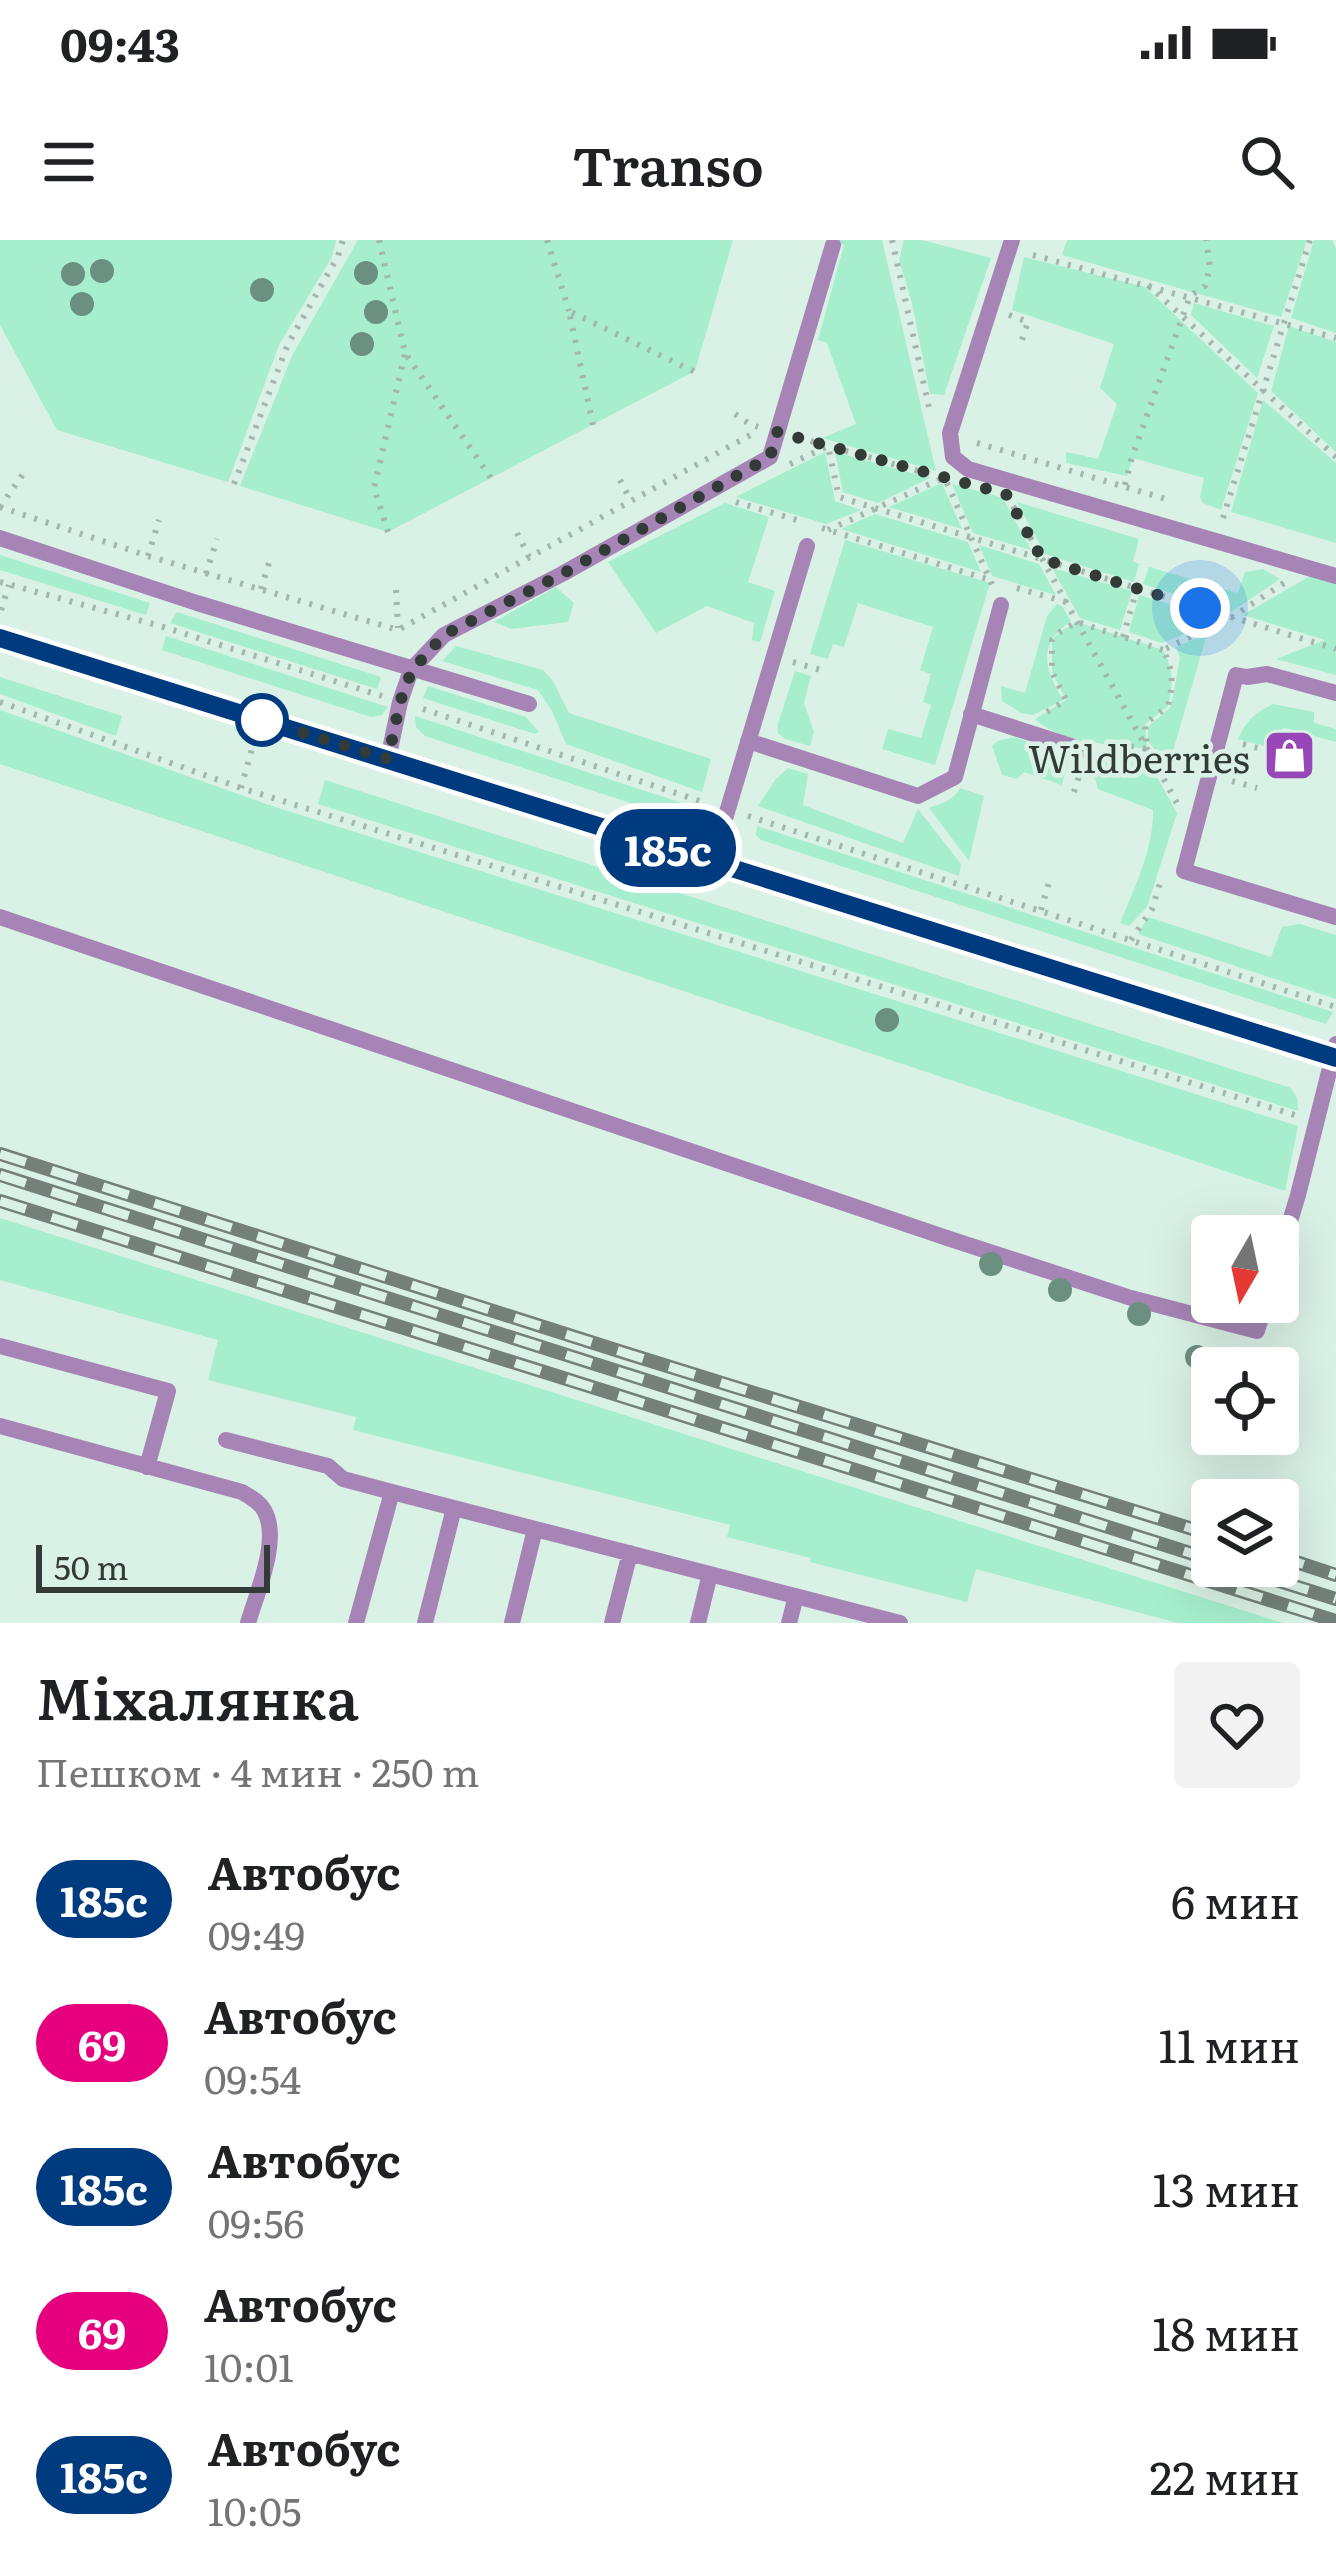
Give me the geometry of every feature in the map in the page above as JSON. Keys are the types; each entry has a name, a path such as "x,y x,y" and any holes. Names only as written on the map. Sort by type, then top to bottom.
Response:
{"street":[{"path":"0,638 1334,1053"}],"lane":[{"path":"1011,244 950,433 953,457 968,469 1336,576"},
{"path":"388,759 412,670 444,635 770,457 770,430 832,245"},
{"path":"0,538 529,704"},
{"path":"712,862 807,546"},
{"path":"748,741 918,796 956,777 1000,605"},
{"path":"1336,693 1267,674 1236,675 1184,871 1336,917"},
{"path":"970,715 1088,746"},
{"path":"0,917 709,1159 1191,1314"},
{"path":"1290,1215 1334,1053"},
{"path":"1226,1323 1257,1331 1259,1323"},
{"path":"0,1346 168,1391 147,1467"},
{"path":"0,1426 242,1492 262,1505 272,1527 248,1623"},
{"path":"226,1440 328,1466 343,1479 893,1622"},
{"path":"356,1623 392,1492"},
{"path":"424,1623 454,1508"},
{"path":"512,1623 535,1528"},
{"path":"612,1623 629,1553"},
{"path":"698,1623 710,1574"},
{"path":"789,1623 796,1596"}],"path":[{"path":"234,484 288,344 343,240"},
{"path":"380,240 405,353 491,478"},
{"path":"547,240 569,310 593,425"},
{"path":"892,240 930,413"},
{"path":"962,439 1125,485 1190,296 1205,286 1210,267 1206,240"},
{"path":"1222,518 1310,240"},
{"path":"1011,244 1336,338"},
{"path":"1145,283 1336,457"},
{"path":"569,310 695,371"},
{"path":"1024,341 1028,322"},
{"path":"388,532 374,488 405,353"},
{"path":"735,414 748,424"},
{"path":"23,473 0,507 398,630 770,430 965,483"},
{"path":"786,466 828,446"},
{"path":"828,446 839,497 1336,649"},
{"path":"827,530 944,478"},
{"path":"944,478 1000,605"},
{"path":"620,480 631,501"},
{"path":"1006,494 1181,811"},
{"path":"723,498 1066,602"},
{"path":"148,556 159,520"},
{"path":"517,533 529,557"},
{"path":"261,590 271,556"},
{"path":"1035,719 1066,700 1052,672 1052,640 1060,631 1077,622 1163,650 1232,617 1307,567"},
{"path":"0,614 4,583 157,625 1336,1006"},
{"path":"1123,637 1137,589"},
{"path":"396,590 398,630"},
{"path":"1147,749 1145,724 1168,706 1174,682 1163,650"},
{"path":"0,702 241,788 1316,1121"},
{"path":"241,788 260,719"},
{"path":"1234,742 1280,754"},
{"path":"1088,746 1147,749"},
{"path":"1223,778 1257,788"},
{"path":"1040,911 1050,879"}],"green space":[{"path":"0,240 336,240 332,257 279,345 228,482 57,430 0,325"},
{"path":"358,240 733,240 695,371 388,532 240,486 292,356"},
{"path":"831,240 882,240 936,471 822,438 856,424 827,343 818,340 844,245"},
{"path":"904,240 922,240 991,258 944,395 930,394 899,260"},
{"path":"1067,240 1307,240 1281,317 1062,255"},
{"path":"1314,240 1332,240 1336,249 1336,333 1291,318"},
{"path":"1024,257 1145,287 1258,393 1221,510 1203,503 1204,478 1133,458 1127,476 1066,463 1066,452 1098,459 1117,404 1100,388 1114,344 1012,310"},
{"path":"1194,303 1274,326 1257,378 1191,315"},
{"path":"1289,326 1336,342 1336,452 1271,391"},
{"path":"1263,400 1336,463 1336,543 1231,512"},
{"path":"825,452 835,501 861,510 826,524 736,497"},
{"path":"835,452 930,478 878,503 843,492"},
{"path":"942,483 962,529 889,507"},
{"path":"952,484 1003,498 1031,550 973,533"},
{"path":"1017,502 1139,539 1134,582 1045,554"},
{"path":"725,503 769,517 748,582 775,591 760,642 752,640 754,623 707,606 656,633 608,562"},
{"path":"875,514 968,542 981,572 841,529"},
{"path":"845,540 990,583 935,765 882,749 888,729 921,738 931,705 923,702 931,674 920,670 933,627 858,603 844,647 833,644 828,659 810,654"},
{"path":"979,545 1039,564 1056,595 992,576"},
{"path":"0,555 150,603 146,615 0,570"},
{"path":"1149,567 1238,593 1245,572 1263,569 1280,579 1231,612 1143,584"},
{"path":"1052,568 1132,591 1120,630 1080,618"},
{"path":"1310,576 1336,583 1336,675 1276,659 1325,640 1243,615"},
{"path":"556,587 574,603 568,622 511,629 494,622"},
{"path":"1139,595 1220,619 1162,643 1129,632"},
{"path":"1057,604 1071,621 1053,639 1047,658 1063,700 1033,715 1021,713 1002,701 1001,686 1025,693 1047,616"},
{"path":"177,612 381,677 377,689 170,623"},
{"path":"1077,622 1163,650 1171,671 1171,691 1168,706 1145,724 1147,749 1073,738 1035,719 1066,700 1052,672 1052,640"},
{"path":"1207,634 1173,751 1156,751 1148,741 1148,727 1171,707 1180,658 1176,647"},
{"path":"166,636 388,707 382,715 371,717 162,650"},
{"path":"456,646 543,670 569,713 711,759 702,792 566,744 538,690 442,661"},
{"path":"795,671 811,676 804,703 814,732 810,746 778,733"},
{"path":"0,677 122,716 116,736 0,694"},
{"path":"428,686 526,717 539,732 423,698"},
{"path":"1273,704 1314,712 1314,723 1336,729 1336,742 1285,728 1275,732 1272,748 1238,739 1252,718"},
{"path":"0,710 278,808 1298,1126 1285,1191 0,764"},
{"path":"415,716 722,816 712,825 698,825 425,736 416,727"},
{"path":"1015,737 1063,755 1068,762 1062,785 1024,772 1017,779 1002,775 992,746"},
{"path":"1125,750 1144,754 1177,813 1147,907 1129,926 1120,923 1147,853 1153,810 1098,789 1094,774"},
{"path":"788,768 808,774 803,805 903,843 918,809 961,864 959,876 758,806"},
{"path":"325,780 1291,1088 1298,1111 318,804"},
{"path":"960,788 984,796 969,861 929,808 951,799"},
{"path":"757,826 1333,1012 1326,1024 761,840"},
{"path":"1148,917 1271,957 1282,927 1300,924 1336,935 1336,999 1138,934"},
{"path":"0,1218 1283,1623 1178,1623 976,1569 967,1602 727,1537 730,1525 353,1430 356,1417 208,1380 218,1340 0,1280"}],"railway":[{"path":"0,1154 1191,1528"},
{"path":"0,1175 1191,1553"},
{"path":"0,1201 1336,1621"},
{"path":"1299,1563 1336,1575"},
{"path":"1298,1587 1336,1599"}],"bus line":[{"name":"185с","path":"0,638 1336,1058"}],"place":[{"name":"Wildberries","path":"1289,756"}],"route":[{"path":"262,720 388,759 412,670 444,635 770,457 777,432 1006,494 1042,559 1200,608"}]}
